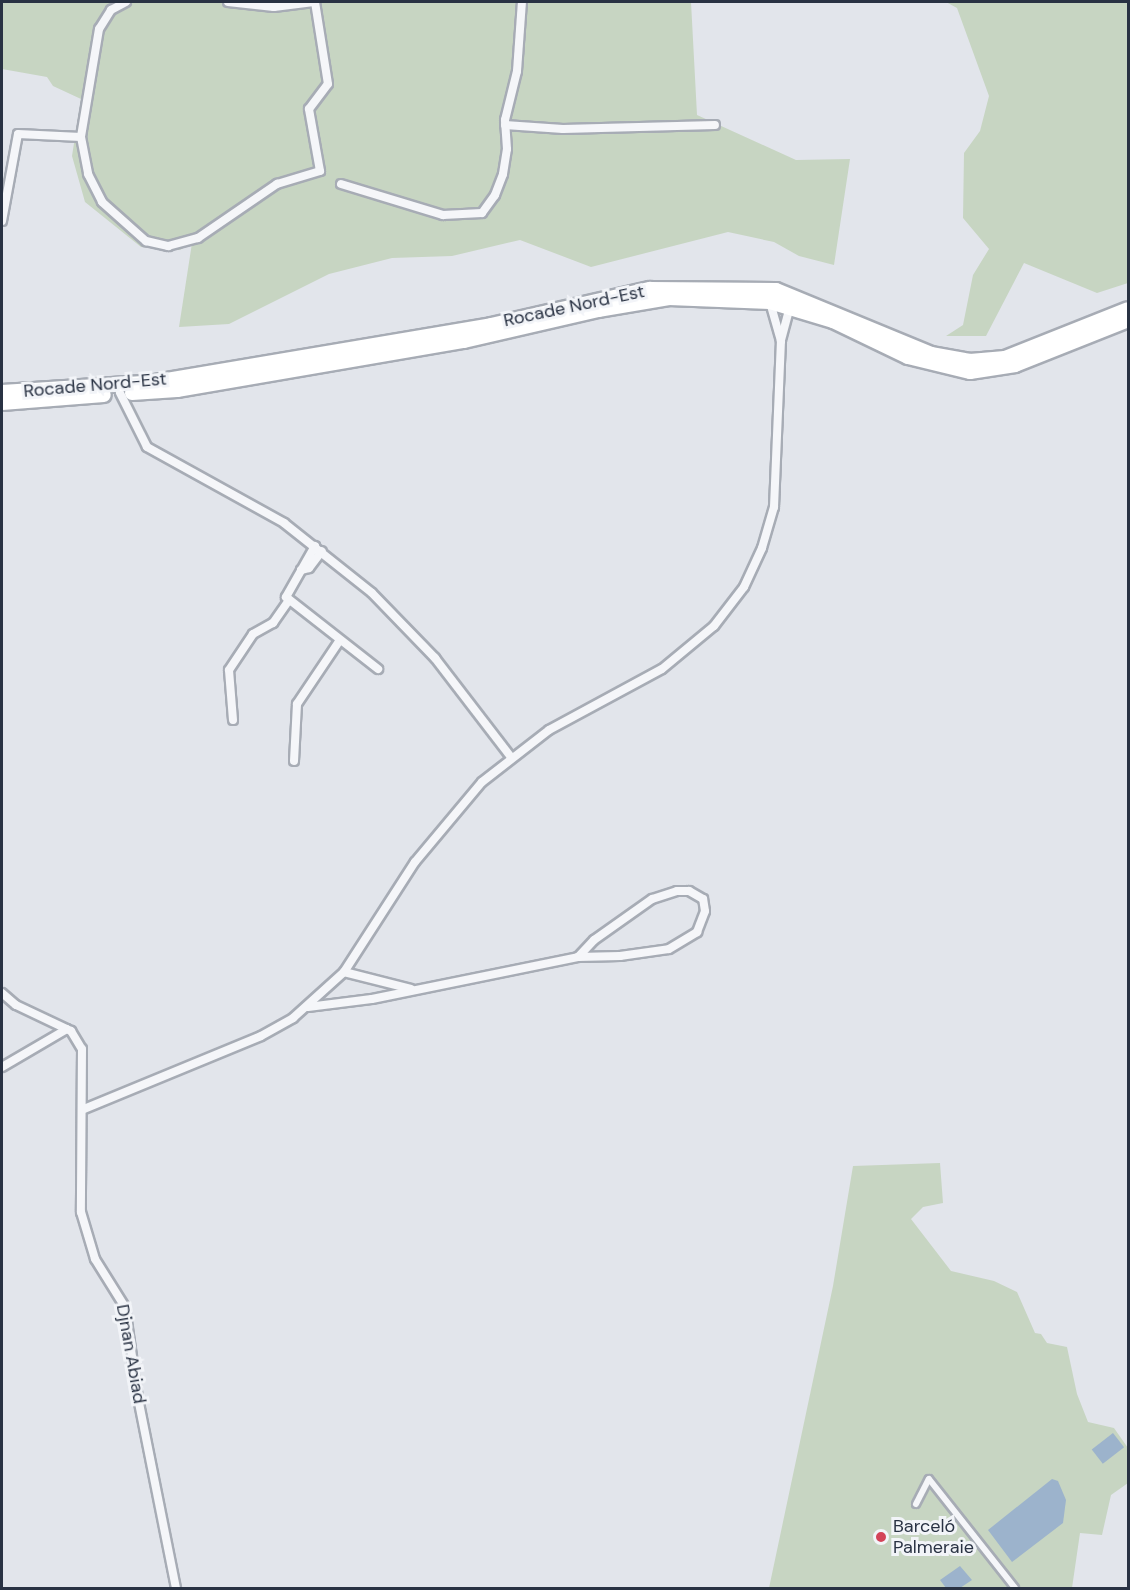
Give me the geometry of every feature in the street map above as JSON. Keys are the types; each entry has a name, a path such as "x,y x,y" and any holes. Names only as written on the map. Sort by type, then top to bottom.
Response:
{"highway":[{"name":"Rocade Nord-Est","path":"2,392 155,382 491,325 650,289 776,290 931,354 970,361 1005,358 1128,309"},
{"name":"Rocade Nord-Est","path":"2,403 177,390 464,341 598,310 669,298 770,302 833,321 908,357 970,372 1015,365 1128,320"}],"street":[{"path":"126,2 111,10 99,29 81,137 88,174 102,202 155,245 183,244 198,238 277,184 316,174 321,166 309,109 328,84 314,2 274,7 228,2"},
{"path":"341,184 408,202 443,215 478,215 499,188 507,148 505,125 517,71 522,2"},
{"path":"505,125 571,129 715,125"},
{"path":"2,222 18,134 81,137"},
{"path":"770,302 781,341"},
{"path":"84,1109 261,1036 307,1008 344,972 447,820 511,757 549,730 662,669 704,637 738,596 762,548 774,507 781,341 790,307"},
{"path":"120,393 136,430 153,451 253,504 319,548 417,638 511,757"},
{"path":"319,548 286,592 289,600 378,669"},
{"path":"233,720 229,670 253,634 273,623 289,600"},
{"path":"294,761 295,708 340,639"},
{"path":"307,1008 578,957 642,954 681,945 701,925 703,899 689,891 658,896 625,916 578,957"},
{"path":"344,972 413,989"},
{"path":"2,993 16,1005 67,1029"},
{"path":"2,1067 67,1029"},
{"name":"Djnan Abiad","path":"67,1029 78,1039 82,1049 84,1109 81,1212 95,1259 125,1307 138,1398 176,1588"},
{"path":"916,1504 929,1479 1013,1588"}],"green space":[{"path":"2,2 691,2 697,115 796,160 850,159 834,265 799,256 774,242 728,232 591,267 520,240 452,256 392,258 329,274 229,324 179,327 192,243 180,250 141,247 85,202 72,156 81,99 53,86 47,77 2,69"},
{"path":"946,2 1128,2 1128,283 1097,293 1024,263 986,336 946,336 963,325 973,275 989,249 963,218 964,153 980,131 989,96 957,8"},
{"path":"940,1163 943,1203 923,1207 911,1219 951,1271 994,1281 1017,1292 1035,1333 1041,1334 1047,1343 1067,1347 1077,1394 1088,1422 1114,1428 1128,1448 1128,1483 1111,1495 1102,1535 1080,1533 1072,1588 769,1588 833,1286 853,1166"}],"water":[{"path":"1113,1433 1124,1447 1103,1464 1092,1450"},
{"path":"1052,1479 1058,1481 1066,1500 1063,1523 1012,1562 988,1530"},
{"path":"960,1566 972,1580 960,1588 946,1588 940,1580"}],"place":[{"name":"Barceló Palmeraie","path":"881,1537"}]}
